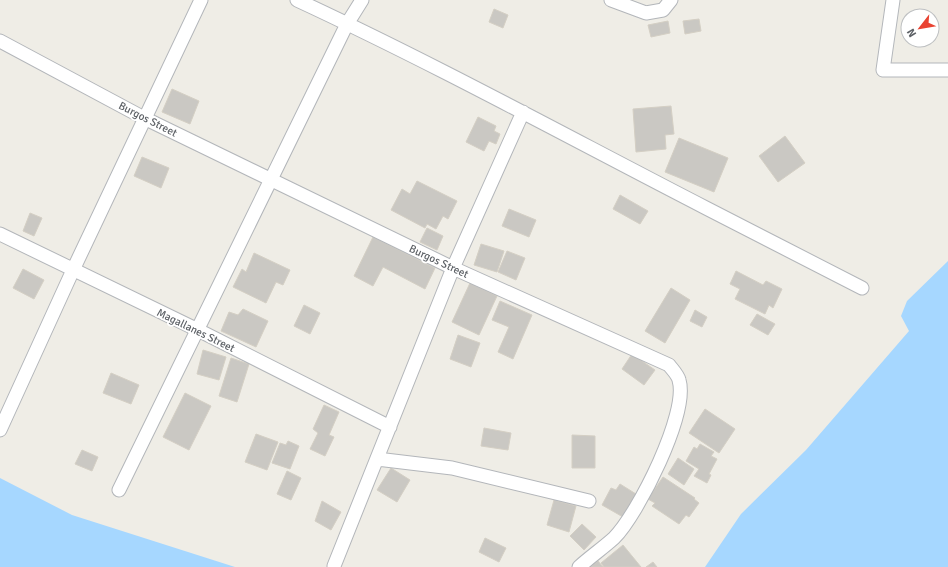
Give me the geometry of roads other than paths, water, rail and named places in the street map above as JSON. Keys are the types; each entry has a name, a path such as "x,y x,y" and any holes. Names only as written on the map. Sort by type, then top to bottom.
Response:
{"street":[{"path":"0,430 73,270 200,0"},
{"path":"296,0 348,24 522,112 706,209 862,288"},
{"path":"120,490 348,24 362,0"},
{"path":"611,0 646,13 663,10 671,0"},
{"path":"893,0 883,70 948,70"},
{"name":"Burgos Street","path":"0,41 144,118 453,268 669,365 679,380 680,404 668,442 653,476 636,508 614,537 578,567"},
{"path":"334,566 453,268 522,112"},
{"name":"Magallanes Street","path":"0,234 198,330 390,427"},
{"path":"377,460 452,468 589,501"}],"water":[{"path":"948,261 948,567 705,567 741,514 806,450 909,331 901,316 907,301"},
{"path":"0,478 72,515 235,567 0,567"}]}
